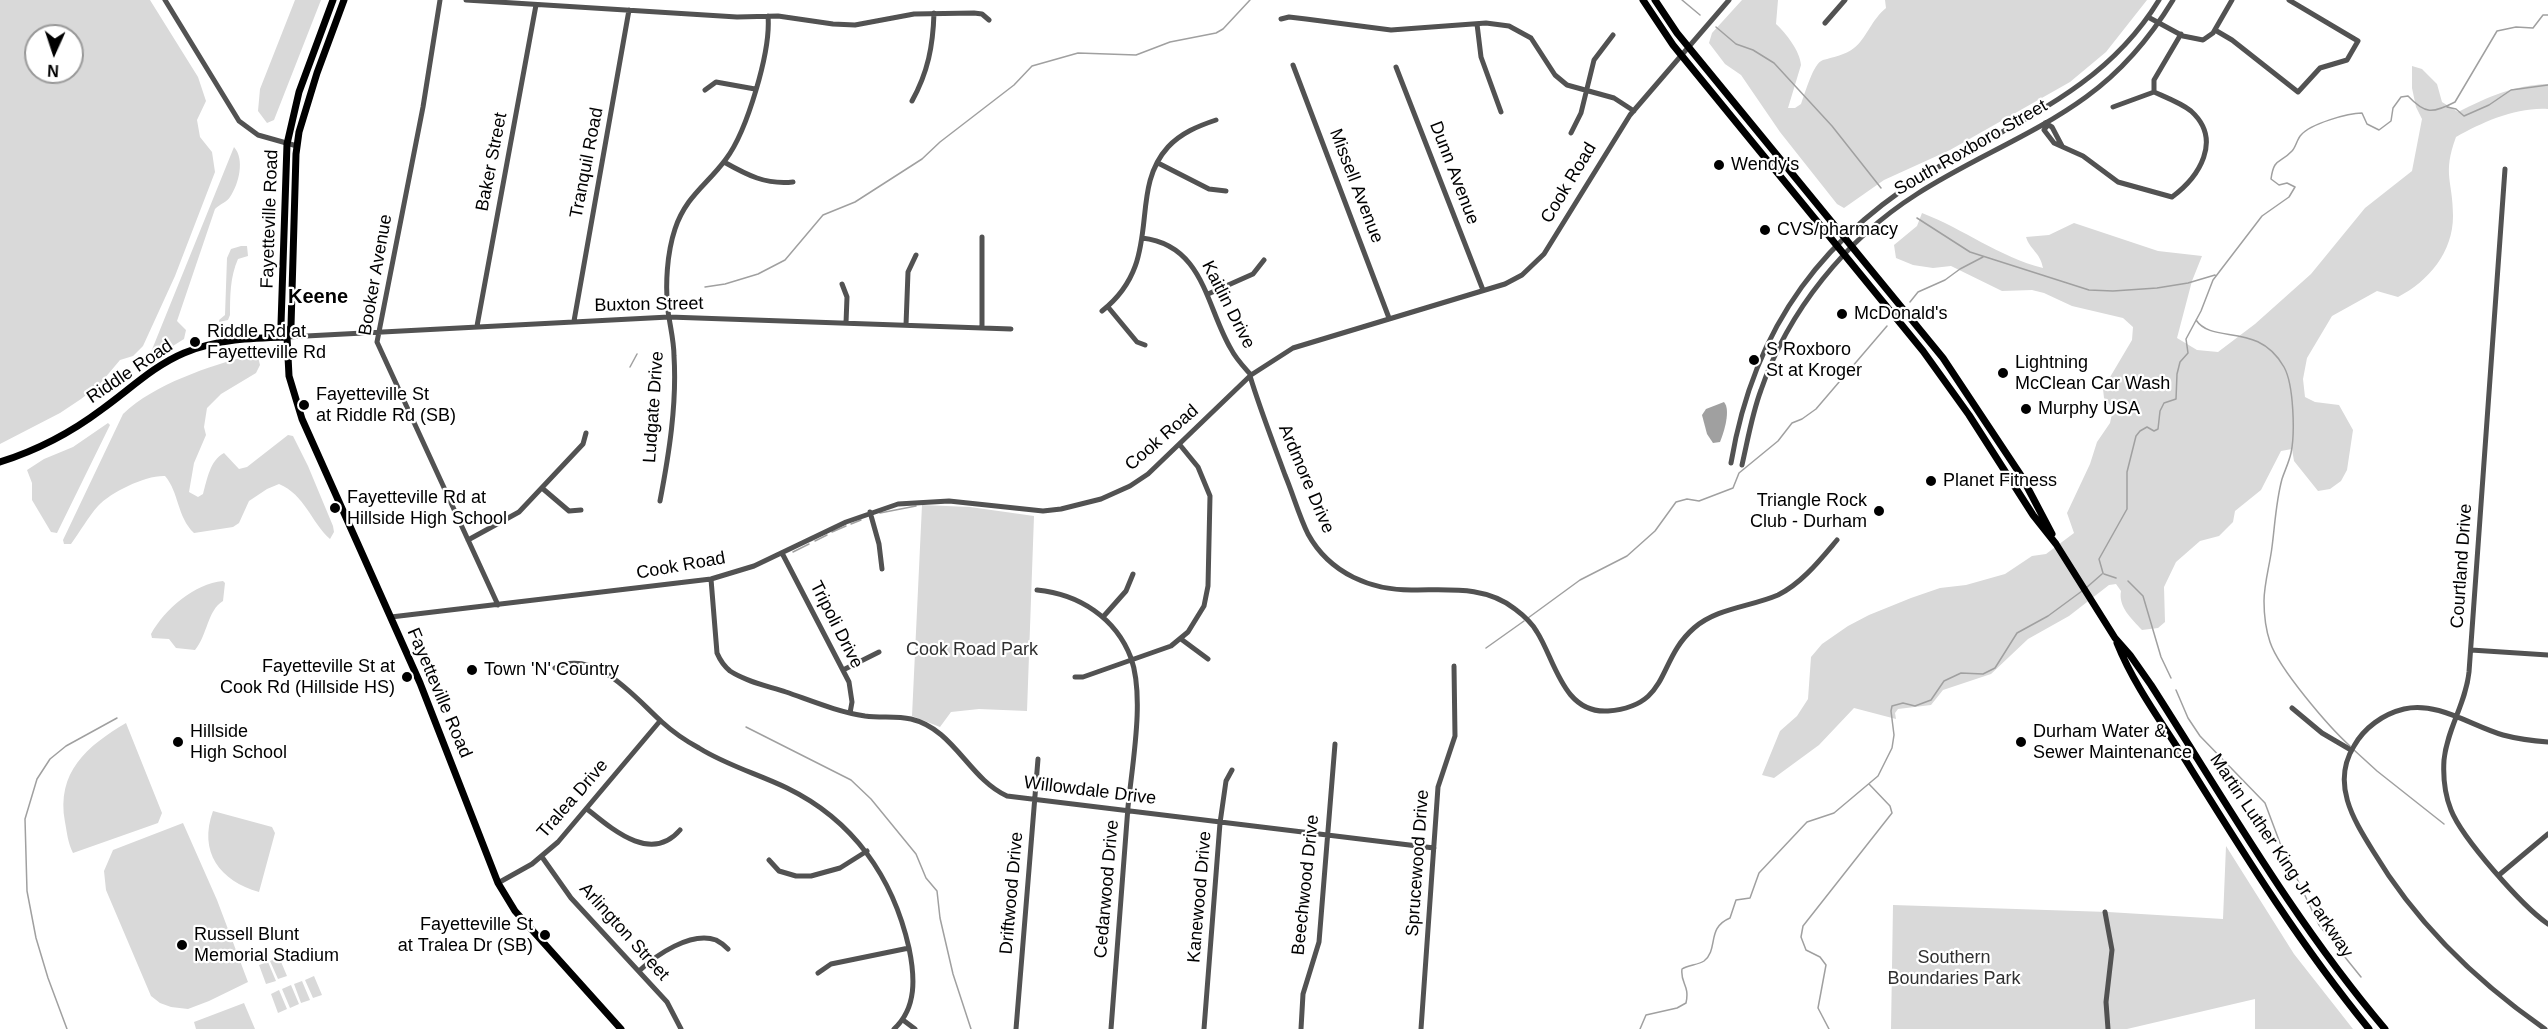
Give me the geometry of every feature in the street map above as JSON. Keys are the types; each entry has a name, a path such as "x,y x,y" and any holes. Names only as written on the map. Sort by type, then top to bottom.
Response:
{"main road":[{"name":"Fayetteville Road","path":"333,0 299,92 287,144 281,324 287,337 289,376 302,419 391,618 459,780 498,883 515,911 621,1029"},
{"name":"Fayetteville Road","path":"287,337 291,326 297,146 306,106 344,0"},
{"name":"Martin Luther King Jr Parkway","path":"1643,0 1655,22 1846,254 1945,381 2033,515 2056,544 2115,638 2151,685 2297,913 2385,1029"},
{"name":"Martin Luther King Jr Parkway","path":"1655,0 1688,46 1910,316 1962,385 2022,477 2042,511 2056,544"},
{"name":"Riddle Road","path":"0,462 40,448 68,433 161,365 186,352 230,340 287,337"},
{"name":"Martin Luther King Jr Parkway","path":"2115,638 2141,691 2263,885 2314,959 2369,1029"}],"street":[{"path":"165,0 239,121 258,135 297,146"},
{"name":"Booker Avenue","path":"440,0 423,107 378,331 379,347 498,605"},
{"path":"466,0 737,17 768,16 855,25 897,15 934,13 982,14 989,20"},
{"name":"Cook Road","path":"391,618 711,579 754,566 870,512 898,504 929,500 970,502 1031,510 1069,507 1101,499 1130,486 1148,474 1180,445 1251,376 1293,348 1483,290 1522,275 1544,254 1593,172 1634,111 1729,0"},
{"path":"1826,23 1845,0"},
{"name":"South Roxboro Street","path":"1731,463 1747,391 1766,345 1801,287 1837,244 1902,190 2079,87 2121,51 2159,0"},
{"name":"South Roxboro Street","path":"1742,465 1755,407 1780,346 1818,286 1853,246 1883,219 1918,194 2045,124 2098,88 2123,65 2159,23 2173,0"},
{"path":"2148,17 2195,40 2203,40 2216,30 2232,0"},
{"path":"2216,30 2298,92 2320,68 2347,60 2358,41 2289,0"},
{"name":"Baker Street","path":"477,326 536,5"},
{"name":"Tranquil Road","path":"574,321 629,10"},
{"path":"912,101 928,66 932,51 934,13"},
{"name":"Ludgate Drive","path":"660,501 668,455 675,378 668,286 670,256 676,228 694,194 724,162 745,124 768,40 768,16"},
{"path":"1281,19 1289,17 1391,30 1478,24 1509,26 1525,33 1536,44 1551,69 1561,80 1586,92 1614,99 1634,111"},
{"path":"1478,24 1481,57 1500,112"},
{"path":"2154,92 2154,80 2181,34"},
{"path":"1571,133 1581,113 1596,56 1613,35"},
{"name":"Missell Avenue","path":"1293,65 1389,318"},
{"name":"Dunn Avenue","path":"1396,67 1483,290"},
{"path":"705,90 716,82 755,89"},
{"path":"2045,124 2052,127 2062,146 2089,159 2118,182 2172,197 2186,187 2204,161 2204,133 2190,111 2154,92 2113,106"},
{"path":"1145,345 1137,342 1105,309 1120,294 1135,271 1150,184 1158,163 1167,148 1181,135 1216,120"},
{"path":"724,162 754,178 775,183 793,182"},
{"path":"1158,163 1209,189 1226,191"},
{"name":"Courtland Drive","path":"2505,169 2468,685 2444,760 2445,786 2451,809 2465,835 2528,908 2548,924"},
{"path":"982,237 982,328"},
{"name":"Kaitlin Drive","path":"1142,238 1165,244 1181,255 1194,270 1208,294 1231,349 1251,376"},
{"path":"906,325 908,272 915,255"},
{"path":"1208,294 1253,274 1264,260"},
{"path":"842,284 847,297 846,323"},
{"name":"Buxton Street","path":"287,337 669,317 1011,329"},
{"name":"Ardmore Drive","path":"1251,376 1307,531 1331,562 1366,584 1386,589 1467,591 1490,594 1503,600 1521,613 1536,630 1569,695 1597,710 1608,711 1635,706 1647,699 1656,689 1676,649 1695,627 1717,615 1782,592 1812,570 1837,540"},
{"path":"468,540 519,512 583,444 586,433"},
{"path":"1075,677 1083,677 1160,651 1181,639 1199,617 1207,597 1211,507 1203,476 1180,445"},
{"path":"542,488 569,511 581,510"},
{"path":"870,512 879,544 882,569"},
{"name":"Tripoli Drive","path":"782,553 843,670 852,692 850,713"},
{"path":"1103,617 1126,591 1134,574"},
{"name":"Willowdale Drive","path":"711,579 716,646 719,658 725,667 755,682 850,713 911,719 929,726 941,734 996,790 1007,796 1434,848"},
{"name":"Cedarwood Drive","path":"1037,590 1073,598 1103,617 1121,639 1131,660 1137,695 1111,1029"},
{"path":"1181,639 1208,659"},
{"path":"2471,650 2548,655"},
{"path":"843,670 879,652"},
{"path":"555,668 564,663 576,664 612,677 631,691 660,721 701,750 786,787 816,804 847,830 867,851 895,900 914,972 914,984 903,1020 894,1029"},
{"name":"Sprucewood Drive","path":"1421,1029 1438,787 1455,736 1455,666"},
{"path":"2292,708 2322,733 2351,750"},
{"path":"2545,1029 2517,1009 2463,963 2430,931 2396,886 2361,831 2348,806 2344,778 2351,750 2367,729 2393,712 2415,708 2426,708 2504,735 2548,742"},
{"name":"Tralea Drive","path":"498,883 542,857 566,834 660,721"},
{"name":"Beechwood Drive","path":"1300,1029 1303,994 1319,942 1335,744"},
{"name":"Driftwood Drive","path":"1016,1029 1038,759"},
{"name":"Kanewood Drive","path":"1204,1029 1221,822 1226,781 1232,770"},
{"path":"587,809 614,831 639,843 663,843 674,838 680,831"},
{"path":"2499,875 2548,834"},
{"path":"769,860 779,871 796,876 812,876 840,868 867,851"},
{"name":"Arlington Street","path":"542,857 571,898 667,1002 681,1029"},
{"path":"2105,912 2112,950 2106,1002 2108,1029"},
{"path":"639,971 662,952 687,942 717,940 728,949"},
{"path":"818,973 831,964 909,948"},
{"path":"903,1020 915,1029"}],"green space":[{"path":"0,0 150,0 198,77 206,101 197,120 200,137 212,152 215,172 175,276 143,346 133,356 120,360 99,385 60,413 0,444"},
{"path":"295,0 321,0 274,120 267,123 258,111 260,89"},
{"path":"1742,0 1778,0 1776,24 1792,43 1801,65 1788,108 1795,108 1801,104 1819,62 1839,56 1854,48 1886,8 1885,0 2147,0 2106,52 2070,82 1950,150 1884,180 1844,208 1837,204 1780,132 1741,75 1725,64 1709,43 1712,33"},
{"path":"2412,66 2422,69 2437,84 2442,102 2458,112 2502,93 2548,84 2548,109 2512,113 2477,126 2456,137 2449,169 2453,204 2452,229 2449,242 2437,264 2420,283 2398,297 2377,291 2332,316 2307,358 2303,379 2305,397 2315,402 2339,405 2353,430 2347,470 2341,481 2330,489 2318,491 2294,461 2292,449 2281,451 2261,490 2235,511 2233,522 2219,536 2200,541 2176,562 2164,587 2165,622 2158,628 2142,630 2124,607 2121,591 2116,584 2109,585 2069,616 2028,639 1991,674 1943,690 1931,705 1898,709 1895,713 1896,719 1854,708 1819,745 1774,778 1762,775 1780,731 1797,716 1808,699 1811,657 1822,644 1869,615 1911,598 1940,588 1966,585 2005,574 2032,556 2046,554 2074,533 2067,513 2090,464 2097,442 2110,423 2113,409 2104,398 2103,389 2132,340 2133,327 2123,318 2072,306 2044,293 2032,290 2002,291 1951,266 1933,268 1913,265 1896,258 1894,245 1917,226 1922,213 2011,257 2043,268 2040,258 2026,237 2049,235 2074,223 2158,251 2202,256 2192,281 2177,338 2197,350 2218,352 2255,324 2311,274 2365,208 2412,171 2422,119 2416,107 2412,88"},
{"path":"234,147 239,158 240,172 229,199 215,209 177,321 186,330 184,339 152,359 151,352"},
{"path":"247,246 248,256 238,259 230,294 230,315 228,320 219,322 225,315 227,258 231,249"},
{"path":"250,355 258,357 260,365 256,373 221,394 207,408 204,427 206,435 194,463 189,492 198,497 203,494 212,465 224,453 239,469 247,467 288,435 293,436 333,526 334,532 330,539 302,502 279,484 249,501 239,523 233,527 194,533 184,520 170,482 165,476 157,476 129,485 111,495 94,510 71,544 64,544 63,540 123,414 150,394 183,377"},
{"path":"108,423 110,425 57,533 51,532 32,500 32,483 27,470 44,459 73,447"},
{"name":"Cook Road Park","path":"922,505 970,507 1034,516 1027,711 979,709 951,712 940,727 912,716"},
{"path":"223,581 225,583 223,601 214,611 195,650 176,648 169,639 152,638 151,634 157,625 181,599 201,587"},
{"path":"126,723 162,813 158,823 73,853 67,834 63,804 70,775 87,751"},
{"path":"213,811 272,827 275,833 259,892 233,880 216,863 208,839"},
{"name":"Russell Blunt Memorial Stadium","path":"183,823 217,900 248,982 188,1009 171,1007 151,996 106,890 104,871 113,850"},
{"name":"Southern Boundaries Park","path":"2226,846 2294,954 2353,1029 2255,1029 2255,999 2127,1029 1891,1029 1893,905 2108,912 2223,919"},
{"path":"279,957 287,976 278,979 270,961"},
{"path":"268,962 276,981 266,984 259,965"},
{"path":"314,976 322,995 313,998 305,980"},
{"path":"302,981 310,1000 301,1003 294,984"},
{"path":"291,985 299,1004 290,1008 282,989"},
{"path":"279,990 287,1009 278,1013 271,994"},
{"path":"244,1003 255,1029 196,1029 194,1022"}],"shaded area":[{"path":"1724,402 1727,410 1725,427 1720,442 1713,443 1707,434 1702,415 1706,409"}],"waterway":[{"path":"705,287 725,284 758,274 785,260 823,215 855,202 922,159 940,142 1014,85 1032,66 1078,53 1136,55 1170,42 1216,33 1223,29 1250,0"},
{"path":"1682,0 1700,15"},
{"path":"2103,573 2099,559 2127,509 2127,472 2136,436 2147,427 2154,431 2158,429 2160,411 2164,403 2176,399 2180,362 2188,353 2186,339 2201,311 2213,280 2262,216 2289,197 2295,187 2287,183 2279,185 2271,179 2276,164 2292,151 2306,131 2330,120 2362,113 2367,124 2379,130 2391,121 2393,108 2401,97 2408,96 2419,106 2429,110 2440,109 2455,102 2497,31 2516,27 2533,28 2543,15 2548,15"},
{"path":"1716,27 1736,44 1753,50 1774,63 1832,126 1881,188"},
{"path":"2447,107 2456,109 2464,116 2489,105 2511,90 2548,85"},
{"path":"1917,218 1970,252 2089,290 2157,288 2188,283 2215,275"},
{"path":"1910,302 1918,292 1945,280 1983,257"},
{"path":"2196,320 2213,331 2262,344 2273,353 2287,375 2293,410 2292,445 2278,496 2265,588 2266,627 2270,642 2283,667 2318,712 2350,746"},
{"path":"1528,618 1580,580 1627,556 1655,531 1676,502 1687,499 1699,501 1733,488 1739,473 1778,441 1792,423 1816,409 1887,326"},
{"path":"630,367 637,354"},
{"path":"880,513 916,506"},
{"path":"851,524 861,520"},
{"path":"832,532 846,526"},
{"path":"815,541 827,535"},
{"path":"793,552 809,544"},
{"path":"2086,588 2102,574"},
{"path":"2104,574 2116,578"},
{"path":"2128,581 2143,596 2161,657 2171,678"},
{"path":"1640,1029 1646,1015 1677,1008 1686,1003 1687,992 1682,978 1682,969 1704,961 1711,951 1718,927 1730,918 1736,900 1750,898 1759,873 1807,822 1834,813 1878,776 1892,748 1894,735 1892,706 1903,703 1915,706 1931,700 1944,681 1961,673 1983,674 1995,668 2017,633 2048,616 2082,591"},
{"path":"1486,648 1524,621"},
{"path":"2176,690 2188,718 2200,736 2265,803 2280,843 2319,925 2361,977"},
{"path":"67,1029 36,938 27,891 25,819 37,779 50,759 66,746 117,718"},
{"path":"746,727 851,780 871,799 916,854 926,878 937,891 940,918 953,974 971,1029"},
{"path":"2354,750 2444,824"},
{"path":"1829,1029 1818,1008 1826,965 1820,957 1806,950 1801,937 1803,926 1892,813 1890,806 1869,784"}],"place":[{"name":"Wendy's","path":"1719,165"},
{"name":"CVS/pharmacy","path":"1765,230"},
{"name":"McDonald's","path":"1842,314"},
{"name":"Riddle Rd at Fayetteville Rd","path":"195,342"},
{"name":"S Roxboro St at Kroger","path":"1754,360"},
{"name":"Lightning McClean Car Wash","path":"2003,373"},
{"name":"Fayetteville St at Riddle Rd (SB)","path":"304,405"},
{"name":"Murphy USA","path":"2026,409"},
{"name":"Planet Fitness","path":"1931,481"},
{"name":"Fayetteville Rd at Hillside High School","path":"335,508"},
{"name":"Triangle Rock Club - Durham","path":"1879,511"},
{"name":"Town 'N' Country","path":"472,670"},
{"name":"Fayetteville St at Cook Rd (Hillside HS)","path":"407,677"},
{"name":"Hillside High School","path":"178,742"},
{"name":"Durham Water & Sewer Maintenance","path":"2021,742"},
{"name":"Fayetteville St at Tralea Dr (SB)","path":"545,935"},
{"name":"Russell Blunt Memorial Stadium","path":"182,945"}],"district":[{"name":"Keene","path":"318,297"}]}
